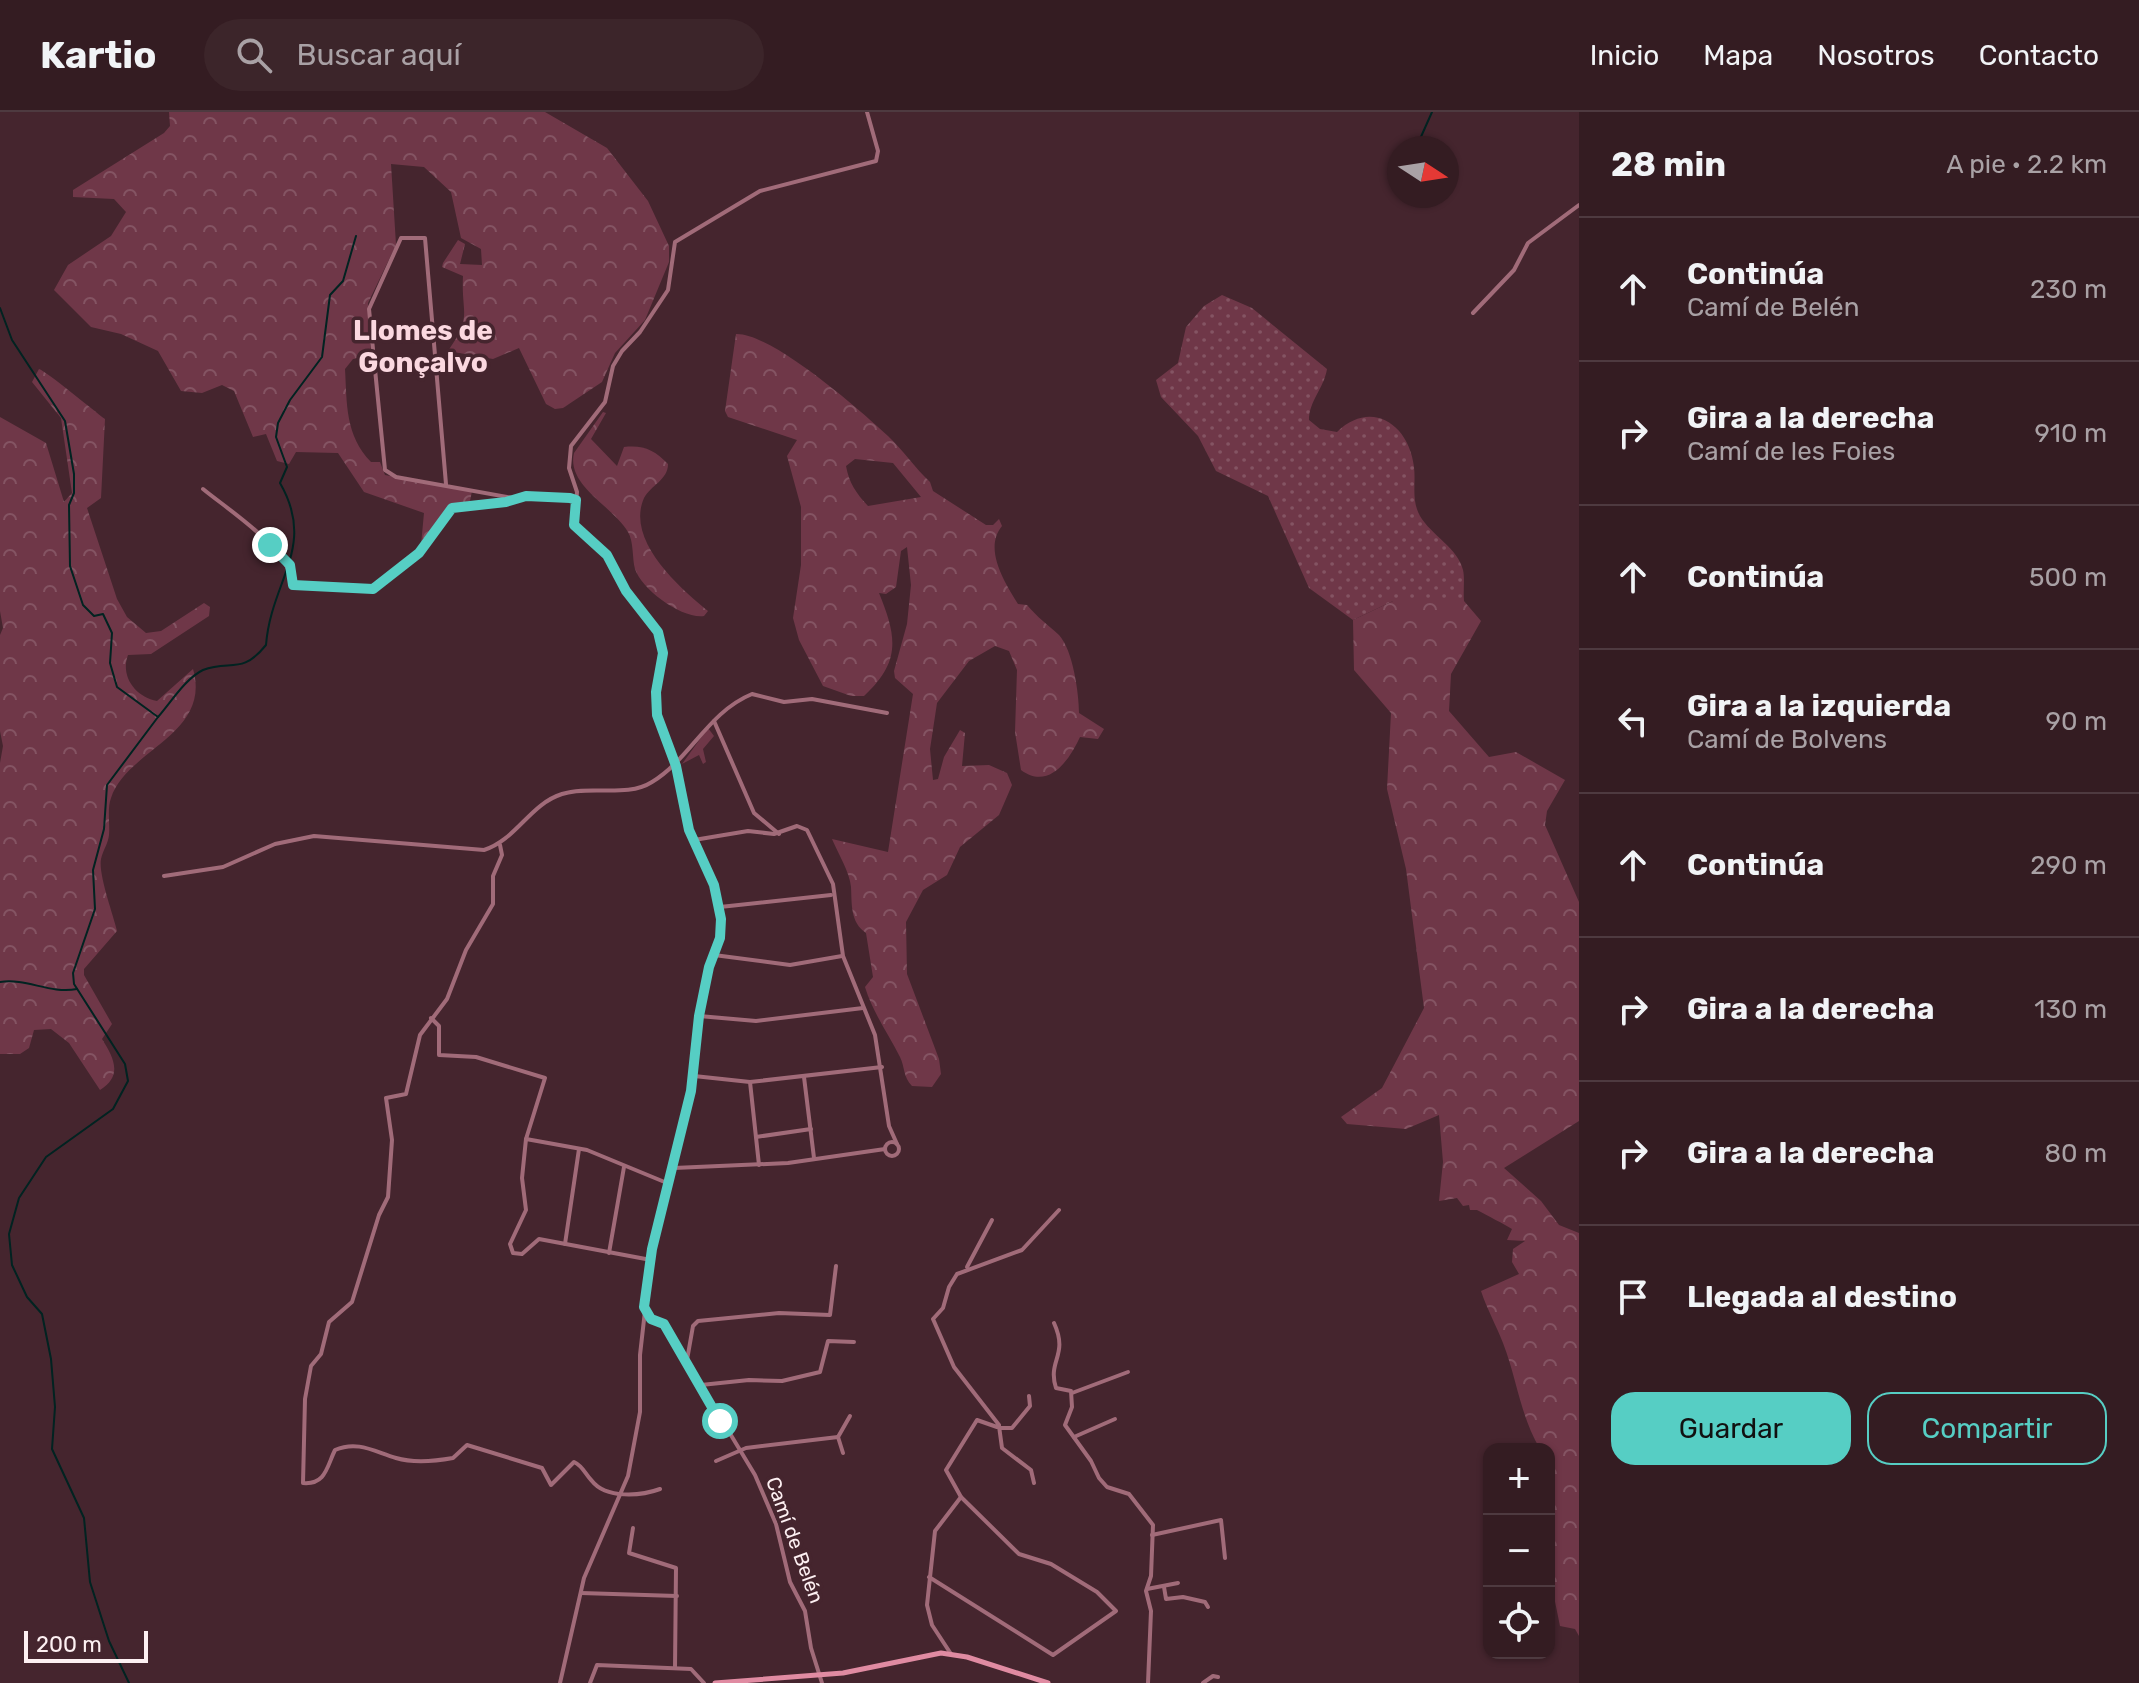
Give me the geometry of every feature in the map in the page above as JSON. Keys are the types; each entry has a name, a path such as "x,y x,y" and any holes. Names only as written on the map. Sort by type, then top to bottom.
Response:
{"main road":[{"path":"715,1683 819,1675 951,1654 1048,1683"}],"street":[{"path":"560,1683 589,1566 622,1494 640,1412 644,1307 651,1260 693,1076 699,1016 721,932 720,907 688,826 676,766 656,708 663,653 658,632 626,591 607,555 574,525 576,485 568,461 571,446 605,402 614,363 668,290 675,242 760,191 876,161 878,151 867,112"},
{"path":"1473,313 1514,270 1528,243 1579,205"},
{"path":"446,484 425,238 401,238 369,309 384,468 393,476 513,498 562,496 576,500"},
{"path":"203,489 288,563 293,585 373,589 419,553 450,509 506,502 513,498"},
{"path":"164,876 223,867 288,841 314,836 468,851 500,845 551,799 575,791 638,788 676,766 700,732 745,697 757,693 784,702 812,699 887,713"},
{"path":"714,721 754,813 779,834"},
{"path":"694,840 748,831 779,834 797,826 807,830 833,884 831,895 836,902 843,956 870,1019 882,1067 889,1126 886,1147"},
{"path":"500,845 502,855 493,876 493,904 466,950 447,999 420,1035 406,1094 386,1098 392,1140 386,1206 379,1215 352,1302 329,1322 321,1354 311,1366 305,1399 303,1483 319,1481 328,1472 335,1450 341,1448 373,1448 414,1461 453,1458 467,1445 542,1468 551,1485 574,1462 594,1484 622,1494 645,1494 660,1489"},
{"path":"720,907 831,895"},
{"path":"714,955 790,965 843,956"},
{"path":"699,1016 756,1021 863,1008"},
{"path":"431,1018 439,1026 439,1055 476,1057 545,1078 526,1139 522,1178 526,1210 512,1237 511,1250 522,1254 539,1239 651,1260"},
{"path":"693,1076 750,1082 882,1067"},
{"path":"804,1076 814,1158"},
{"path":"750,1082 759,1165"},
{"path":"886,1147 894,1155 898,1150 889,1126"},
{"path":"756,1137 811,1129"},
{"path":"526,1139 579,1149 667,1183"},
{"path":"674,1168 759,1165 897,1144"},
{"path":"565,1244 579,1149"},
{"path":"609,1253 624,1167"},
{"path":"966,1269 1022,1250 1059,1210"},
{"path":"992,1220 966,1269 951,1283 945,1304 933,1319 933,1326 954,1367 1000,1427 1002,1448 1031,1470 1034,1483"},
{"path":"687,1362 693,1326 698,1321 779,1313 830,1315 836,1266"},
{"name":"Camí de Belén","path":"644,1307 651,1319 664,1324 737,1450 755,1475 776,1524 790,1582 805,1611 811,1648 822,1683"},
{"path":"1054,1323 1062,1348 1052,1376 1056,1388 1072,1393 1128,1372"},
{"path":"701,1385 782,1381 820,1372 828,1341 854,1342"},
{"path":"1072,1393 1072,1407 1065,1425 1107,1487 1129,1494 1151,1520 1151,1576 1147,1589 1151,1611 1148,1683"},
{"path":"929,1577 1051,1654 1069,1647 1113,1615 1116,1609 1097,1592 1047,1562 1019,1554 961,1497 946,1470 977,1420 1012,1428 1030,1406 1029,1396"},
{"path":"843,1453 838,1437 850,1416"},
{"path":"1074,1437 1115,1419"},
{"path":"716,1461 737,1450 838,1437"},
{"path":"951,1654 929,1620 929,1577 935,1531 961,1497"},
{"path":"1152,1535 1221,1520 1225,1558"},
{"path":"633,1528 629,1553 675,1566 675,1668"},
{"path":"1147,1589 1178,1583"},
{"path":"1164,1587 1166,1599 1183,1597 1205,1602 1208,1607"},
{"path":"581,1593 677,1596"},
{"path":"590,1683 597,1665 691,1669 704,1683"},
{"path":"1203,1683 1213,1676 1218,1677"}],"green space":[{"path":"169,112 545,112 607,148 648,201 669,246 669,262 645,320 615,353 602,382 563,408 555,409 546,404 519,348 493,359 448,351 463,322 463,276 442,267 443,263 458,240 465,244 460,264 482,265 481,249 461,238 451,192 424,167 391,164 396,245 368,303 371,356 353,359 345,369 346,394 356,441 371,462 380,462 385,475 472,491 470,501 449,506 421,545 424,513 364,492 338,453 296,452 289,464 277,461 266,434 253,437 234,391 222,385 202,393 181,391 158,351 121,334 91,327 54,290 68,265 111,236 126,212 114,199 73,197 73,190 164,133 170,126"},
{"path":"1222,295 1252,308 1327,369 1309,420 1320,429 1337,432 1350,422 1375,417 1396,428 1405,439 1414,467 1414,492 1420,516 1460,562 1464,574 1464,601 1393,601 1353,620 1309,588 1268,496 1216,471 1198,436 1161,397 1156,380 1178,363 1186,327 1204,306"},
{"path":"736,334 752,337 793,359 858,409 899,447 930,482 933,491 986,525 993,525 999,519 1002,526 997,535 995,555 1002,576 1018,604 1027,605 1064,642 1074,672 1079,713 1104,729 1098,739 1080,737 1064,763 1049,775 1031,776 1021,770 1015,732 1017,670 1009,651 995,646 969,661 937,703 930,749 933,780 938,779 944,757 960,730 965,733 962,766 989,765 1007,773 1012,785 999,815 960,847 947,875 923,890 906,922 907,974 939,1059 941,1074 932,1087 912,1086 909,1083 900,1057 868,996 865,987 873,977 866,933 854,918 850,881 832,839 888,852 913,694 895,678 894,671 907,624 911,585 907,547 901,551 896,587 886,594 879,593 892,636 890,660 884,672 864,696 851,696 823,686 799,640 793,618 801,565 801,507 787,456 797,440 728,417 725,411","holes":["855,459 893,463 921,497 868,506 854,488 846,466"]},
{"path":"39,369 105,419 101,498 87,508 117,599 127,617 146,633 161,631 204,603 210,607 209,616 151,654 128,655 126,663 131,684 149,699 157,701 193,669 196,692 190,710 179,726 120,781 110,802 109,835 101,866 117,931 84,969 84,975 112,1024 102,1039 113,1060 114,1073 100,1090 69,1043 51,1029 34,1030 29,1048 20,1054 0,1054 0,763 3,746 0,731 0,635 3,628 0,611 0,417 46,443 64,502 72,493 61,418 32,382"},
{"path":"603,412 606,413 591,439 617,466 624,447 648,450 668,464 665,474 644,498 640,514 642,531 649,547 671,577 708,611 704,616 674,608 646,586 635,569 628,532 577,476 573,465 574,453"},
{"path":"1393,601 1464,601 1481,621 1451,674 1449,711 1489,757 1516,752 1565,780 1547,811 1545,825 1579,902 1579,1121 1504,1168 1541,1201 1559,1225 1579,1233 1579,1636 1575,1629 1560,1626 1555,1601 1555,1443 1537,1443 1533,1436 1503,1343 1481,1291 1519,1274 1512,1262 1513,1249 1525,1241 1507,1240 1512,1229 1477,1210 1470,1210 1469,1205 1463,1206 1457,1198 1439,1201 1443,1162 1439,1115 1406,1129 1347,1124 1341,1117 1382,1088 1424,1008 1406,869 1387,789 1391,713 1354,670 1353,620"},
{"path":"708,728 714,736 703,749 706,762 703,764 699,755 682,764"}],"waterway":[{"path":"1421,136 1432,112"},
{"path":"158,717 197,674 212,667 242,664 266,645 293,545 294,526 290,506 280,483 287,467 276,437 278,423 290,400 322,357 330,295 343,281 356,236"},
{"path":"0,308 12,340 65,421 74,474 74,493 69,505 70,566 83,605 94,616 103,614 112,633 110,663 117,687 158,717 107,785 104,829 93,870 95,909 73,973 74,984 125,1064 128,1081 113,1109 46,1157 19,1198 9,1234 12,1265 27,1297 42,1314 51,1359 55,1407 52,1449 84,1518 90,1582 109,1641 129,1683"},
{"path":"0,982 77,989"}],"district":[{"name":"Llomes de Gonçalvo","path":"423,346"}],"route":[{"path":"270,545 290,565 293,585 368,590 381,585 419,553 440,520 452,508 506,502 526,496 562,496 576,500 572,519 574,525 607,555 626,591 658,632 663,653 656,692 657,715 676,766 689,830 714,885 722,925 719,944 705,983 695,1039 691,1091 674,1168 660,1211 644,1307 647,1316 664,1324 720,1421"}]}
